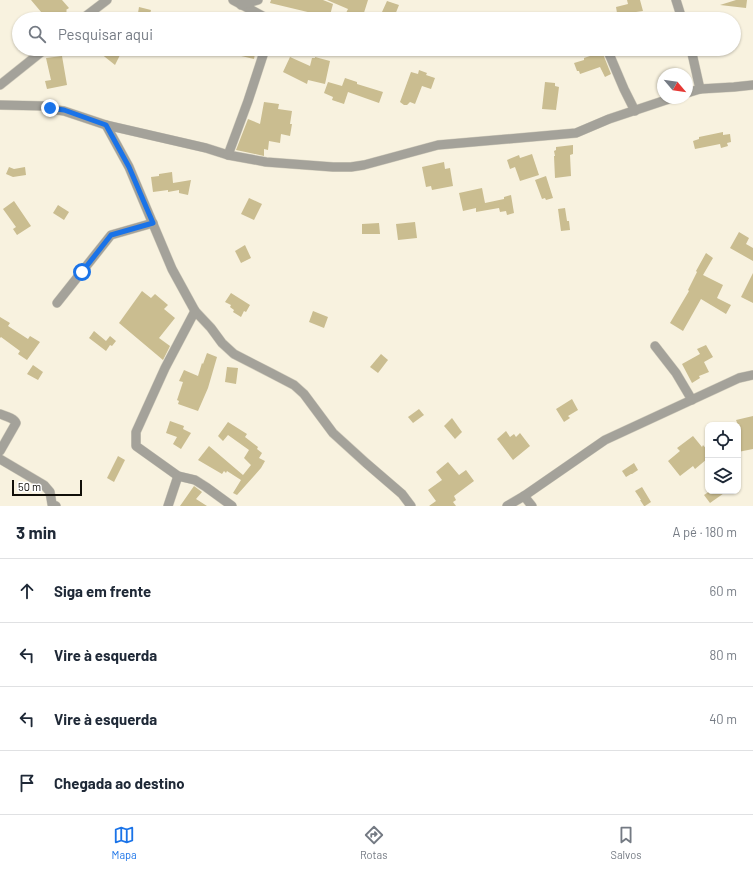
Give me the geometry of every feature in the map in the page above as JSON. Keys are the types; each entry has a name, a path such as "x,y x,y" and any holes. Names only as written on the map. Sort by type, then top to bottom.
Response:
{"street":[{"path":"88,12 94,4 107,0"},
{"path":"233,0 254,12"},
{"path":"241,5 258,0"},
{"path":"676,0 680,12"},
{"path":"0,85 36,56"},
{"path":"228,155 263,56"},
{"path":"610,56 635,111"},
{"path":"693,56 700,89"},
{"path":"693,91 700,89 753,85"},
{"path":"0,105 46,106 64,110 106,125 206,148 228,155 266,162 351,167 376,162 438,145 576,133 609,119 657,103"},
{"path":"106,125 129,167 172,269 195,311 211,328 222,343 234,354 294,385 304,394 333,433 402,494 411,506"},
{"path":"57,303 111,235 153,223"},
{"path":"195,311 136,432 136,446 178,476 195,480 232,506"},
{"path":"655,346 676,373 692,400"},
{"path":"507,506 524,496 605,440 739,378 753,375"},
{"path":"0,414 13,419 16,423 0,451"},
{"path":"0,459 44,485 50,492 52,504 56,506"},
{"path":"168,506 178,476"},
{"path":"524,496 532,506"}],"building":[{"path":"31,0 62,0 69,8 66,12 41,12"},
{"path":"271,0 323,0 333,4 331,12 308,12 270,3"},
{"path":"327,0 368,0 364,12 346,12 348,9"},
{"path":"627,0 640,0 643,11 617,12 616,7 628,4"},
{"path":"736,0 747,0 746,8 720,5"},
{"path":"387,1 399,5 396,12 382,12"},
{"path":"139,7 151,10 151,12 138,12"},
{"path":"62,56 67,85 47,89 45,81 51,80 46,58"},
{"path":"104,56 120,56 115,65"},
{"path":"241,56 255,56 254,59"},
{"path":"590,56 604,56 611,74 605,77 600,67 580,74 574,63 584,60 584,58"},
{"path":"290,57 310,66 312,58 315,57 330,61 325,84 308,80 307,84 283,72"},
{"path":"419,70 427,73 426,75 435,78 431,89 422,86 415,104 410,102 407,105 404,105 400,102 411,72 418,74"},
{"path":"345,78 357,82 357,84 383,92 379,103 348,92 344,104 332,100 333,97 324,93 328,82 342,86"},
{"path":"545,82 555,83 555,86 559,87 556,110 542,109"},
{"path":"264,102 279,104 278,109 292,111 290,136 281,134 280,143 269,141 268,150 264,149 264,156 236,150 248,119 260,124"},
{"path":"723,132 723,135 730,134 731,142 727,143 728,146 721,148 720,144 695,149 693,141 699,139 699,137"},
{"path":"573,145 573,154 570,155 571,176 555,178 554,151 556,150 556,147"},
{"path":"532,154 539,175 520,181 515,167 510,169 507,160 519,155 520,158"},
{"path":"444,162 445,169 450,168 453,186 432,190 431,186 426,187 422,167"},
{"path":"9,167 14,169 25,167 26,175 13,177 6,174"},
{"path":"172,172 173,183 191,180 188,195 179,193 179,190 153,192 151,177"},
{"path":"546,176 553,198 546,200 545,198 542,199 535,180"},
{"path":"482,188 485,203 504,199 504,197 511,195 514,213 507,215 506,211 500,212 499,208 476,212 476,208 463,211 459,193"},
{"path":"249,198 262,204 254,220 241,214"},
{"path":"14,201 31,226 17,235 13,229 16,227 3,209"},
{"path":"58,205 69,212 64,220 53,213"},
{"path":"565,208 570,230 561,231 558,209"},
{"path":"415,222 417,238 398,240 396,224"},
{"path":"379,223 380,234 362,234 362,224"},
{"path":"739,232 749,238 746,244 753,248 753,261 730,248"},
{"path":"245,245 251,258 241,263 235,251"},
{"path":"706,253 713,258 703,275 723,285 717,298 731,305 726,314 701,299 683,331 670,323 689,291 688,290 697,272 696,271"},
{"path":"753,273 753,303 741,297"},
{"path":"142,291 151,298 155,294 168,305 164,309 175,318 159,338 170,346 163,360 119,323"},
{"path":"231,293 250,305 241,317 233,312 234,310 230,307 231,305 225,302"},
{"path":"313,311 328,317 324,328 309,322"},
{"path":"0,317 10,323 8,326 28,339 30,336 40,342 27,360 18,354 20,351 1,337 0,338"},
{"path":"94,331 106,341 110,336 116,341 112,346 110,345 106,351 89,338"},
{"path":"706,345 713,357 704,362 709,372 699,376 700,378 692,383 682,364 700,354 697,349"},
{"path":"207,353 217,357 208,388 198,411 178,404 179,401 177,400 183,382 179,381 184,370 198,376"},
{"path":"381,354 388,360 378,373 370,367"},
{"path":"33,365 43,372 38,380 27,374"},
{"path":"227,367 238,368 236,384 225,382"},
{"path":"572,399 578,410 568,416 570,418 564,422 556,409"},
{"path":"419,409 424,415 413,423 408,417"},
{"path":"753,416 753,449 741,451 741,422 737,422 736,420"},
{"path":"452,418 462,432 455,439 444,426"},
{"path":"170,421 184,426 183,429 191,433 181,449 173,444 177,437 166,433"},
{"path":"228,422 247,434 245,437 258,447 257,449 262,453 259,458 265,461 261,468 237,495 233,493 241,480 227,471 226,473 224,471 222,474 198,460 209,446 243,475 251,465 244,458 249,450 228,435 223,441 218,436"},
{"path":"506,431 510,437 514,434 516,437 520,433 530,446 513,460 497,439"},
{"path":"693,436 702,447 703,445 705,447 705,461 695,469 693,466 680,476 668,461 680,451 677,448"},
{"path":"118,456 125,460 114,482 107,478"},
{"path":"448,462 459,475 466,470 474,481 454,496 456,500 453,502 456,506 429,506 436,501 428,490 442,480 436,472"},
{"path":"634,463 638,470 626,477 622,471"},
{"path":"194,486 202,492 196,499 207,506 180,506"},
{"path":"642,487 651,502 645,506 635,491"},
{"path":"706,494 723,494 710,503 704,495"}],"route":[{"path":"50,108 64,110 77,116 106,125 129,167 153,223 111,235 82,272"}]}
